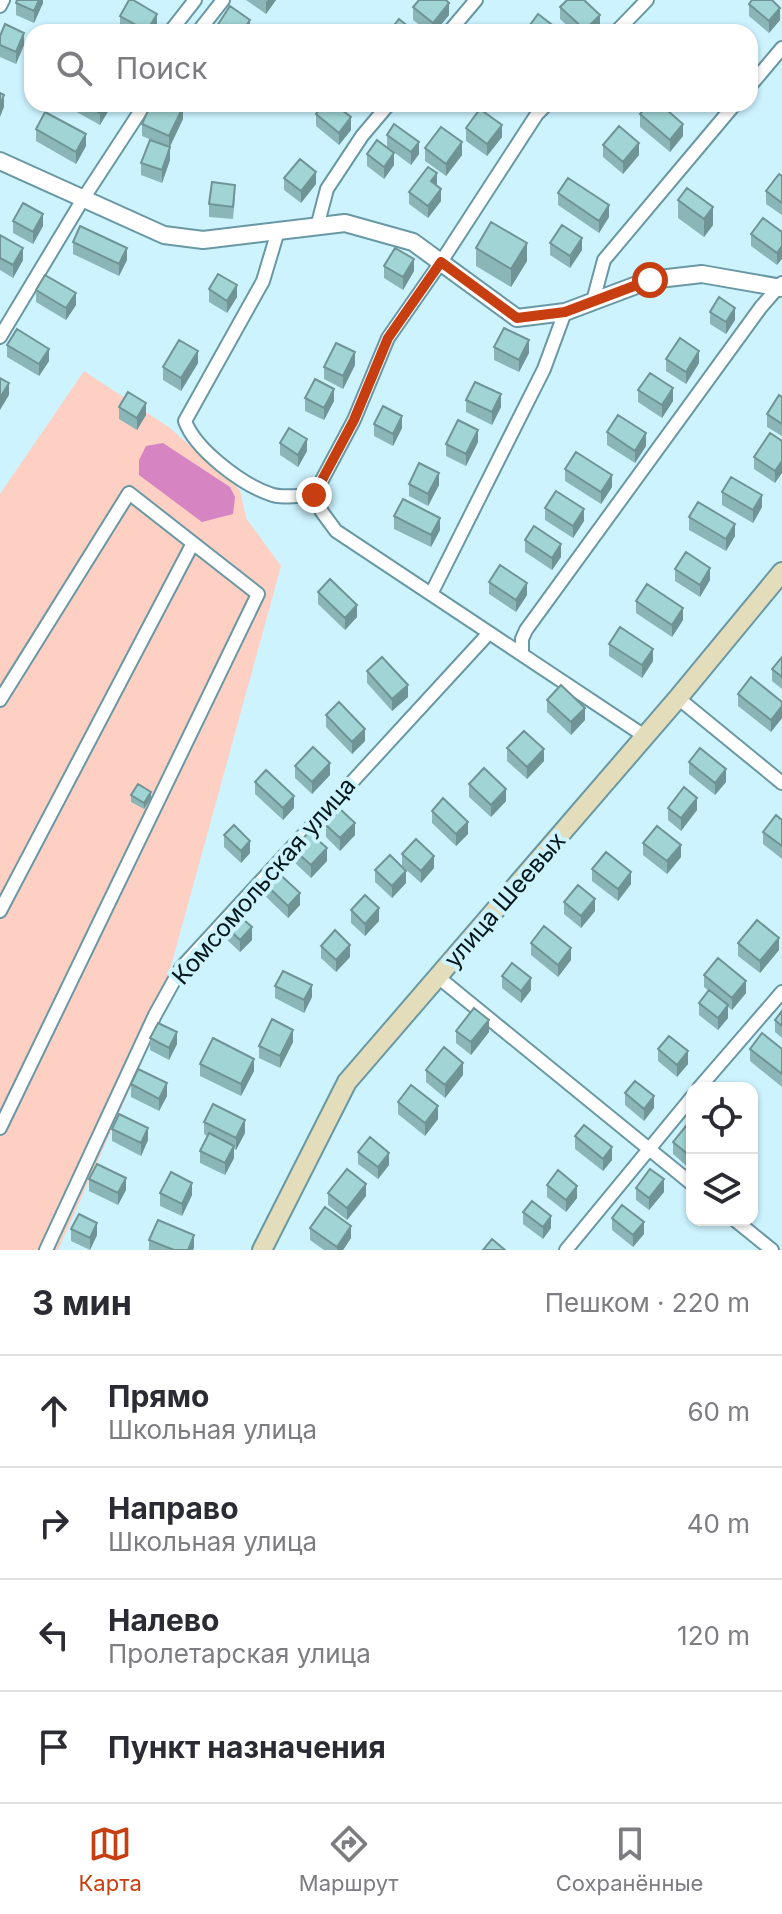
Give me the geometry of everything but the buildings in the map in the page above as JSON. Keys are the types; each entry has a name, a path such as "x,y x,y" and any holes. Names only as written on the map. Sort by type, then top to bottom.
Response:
{"main road":[{"name":"улица Шеевых","path":"262,1250 347,1082 646,737 782,572"}],"street":[{"path":"0,6 3,0"},
{"path":"176,24 195,0"},
{"path":"204,24 223,0"},
{"path":"456,24 476,0"},
{"path":"624,24 647,0"},
{"path":"758,76 782,48"},
{"path":"0,337 140,112"},
{"path":"317,227 327,189 362,136 382,112"},
{"path":"314,495 354,420 388,338 539,112"},
{"path":"593,301 604,260 728,112"},
{"path":"0,161 164,235 203,240 345,223 413,242 517,318 565,312 650,280 702,274 781,286"},
{"path":"278,231 263,281 185,421 190,435 237,477 273,496 314,495"},
{"path":"522,654 522,639 526,630 761,307 781,286"},
{"path":"431,594 544,369 565,312"},
{"path":"0,700 129,493 258,594 0,1128"},
{"path":"314,495 336,531 646,737"},
{"path":"0,911 193,543"},
{"name":"Комсомольская улица","path":"46,1250 155,1015 181,968 489,633"},
{"path":"678,698 782,783"},
{"path":"438,977 686,1179"},
{"path":"704,1082 782,992"},
{"path":"566,1250 686,1104"},
{"path":"742,1226 772,1250"}],"shaded area":[{"path":"84,371 170,428 240,490 246,518 281,566 149,1046 58,1250 0,1250 0,494"},
{"path":"163,443 230,487 235,497 233,514 202,522 139,475 139,460 146,446"}],"route":[{"path":"314,495 354,420 388,338 441,262 517,318 565,312 650,280"}]}
